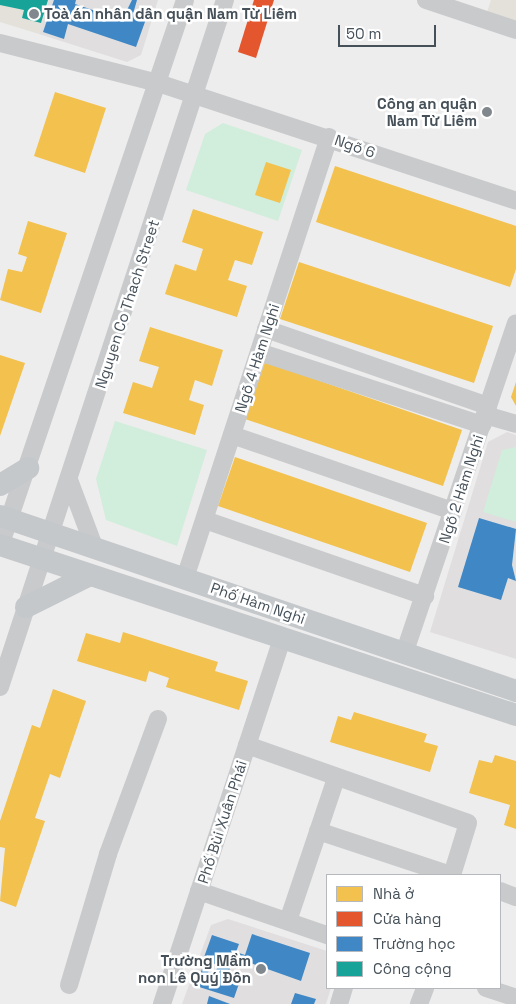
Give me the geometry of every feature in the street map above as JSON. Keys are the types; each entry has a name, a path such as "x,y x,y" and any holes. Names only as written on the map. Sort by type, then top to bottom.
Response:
{"main road":[{"path":"0,485 28,468"},
{"name":"Phố Hàm Nghi","path":"5,518 512,690"},
{"name":"Phố Hàm Nghi","path":"0,545 88,576 509,713"},
{"path":"26,607 88,576"}],"street":[{"path":"0,545 5,518 28,468 185,0"},
{"name":"Nguyen Co Thach Street","path":"0,687 52,534 225,0"},
{"path":"437,2 516,30"},
{"name":"Ngõ 6","path":"0,43 158,83 516,201"},
{"name":"Ngõ 4 Hàm Nghi","path":"185,578 329,138"},
{"name":"Ngõ 2 Hàm Nghi","path":"404,654 516,323"},
{"path":"266,329 485,415"},
{"path":"259,352 516,424"},
{"path":"232,435 453,511"},
{"path":"69,480 95,549"},
{"path":"205,520 425,596"},
{"name":"Phố Bùi Xuân Phái","path":"162,1004 282,640"},
{"path":"509,713 512,690"},
{"path":"69,985 108,854 158,719"},
{"path":"247,745 336,778 468,822 451,874"},
{"path":"288,921 336,778"},
{"path":"318,831 448,874"},
{"path":"199,891 326,935"},
{"path":"501,892 516,897"},
{"path":"339,1004 344,989"},
{"path":"420,1004 425,989"},
{"path":"488,989 508,999"}],"shaded area":[{"path":"0,0 49,0 39,34 0,22"},
{"path":"49,0 158,0 141,55 127,62 39,34"},
{"path":"491,0 516,0 516,22 487,12"},
{"path":"507,432 516,435 516,659 430,632 488,442"},
{"name":"Trường Mầm non Lê Quý Đôn","path":"228,919 326,951 326,989 331,989 326,1004 182,1004 211,925"}],"green space":[{"path":"223,123 302,150 278,221 186,190 205,134"},
{"path":"115,421 207,450 177,546 106,520 96,479"},
{"path":"516,447 516,522 483,512 502,450"}],"building: Nhà ở":[{"path":"55,92 106,108 85,173 34,156"},
{"path":"266,162 291,170 280,203 255,195"},
{"path":"335,166 516,226 516,269 510,287 316,222"},
{"path":"193,209 263,232 252,265 235,260 228,280 247,286 237,317 165,294 175,264 196,271 203,249 182,242"},
{"path":"28,221 67,233 41,313 0,300 8,269 22,272 27,257 18,254"},
{"path":"299,262 493,326 474,383 280,319"},
{"path":"150,327 223,350 212,386 195,380 189,400 204,405 195,435 123,413 133,382 152,388 159,367 139,361"},
{"path":"0,355 25,363 0,436"},
{"path":"265,362 462,430 443,486 245,419"},
{"path":"516,382 516,406 511,397"},
{"path":"235,457 427,523 410,572 218,506"},
{"path":"123,632 218,662 215,671 248,681 239,710 166,687 169,678 149,671 146,682 77,661 86,633 120,643"},
{"path":"53,689 86,701 60,778 50,774 35,818 45,821 16,907 0,901 5,848 0,847 0,821 32,725 40,728"},
{"path":"354,712 427,734 424,742 438,746 430,772 330,742 338,716 351,720"},
{"path":"495,755 516,761 516,829 504,825 510,805 469,793 479,760 492,763"}],"building: Cửa hàng":[{"path":"254,0 274,0 256,58 238,52"}],"building: Trường học":[{"path":"54,0 76,0 75,4 122,20 132,0 137,0 133,14 146,19 136,47 68,24 64,39 43,32"},
{"path":"479,518 516,529 512,565 516,581 508,578 501,600 458,587"},
{"path":"252,934 310,953 301,981 234,957 229,971 242,975 234,998 196,986 202,969 215,974 218,965 203,960 212,935 239,944 236,952 245,955"},
{"path":"295,993 316,999 314,1004 291,1004"},
{"path":"209,996 230,1004 207,1004"}],"building: Công cộng":[{"name":"Toà án nhân dân quận Nam Từ Liêm","path":"0,0 48,0 41,23 22,18 24,10 0,5"}],"place":[{"name":"Toà án nhân dân quận Nam Từ Liêm","path":"34,14"},
{"name":"Công an quận Nam Từ Liêm","path":"487,112"},
{"name":"Trường Mầm non Lê Quý Đôn","path":"261,969"}]}
